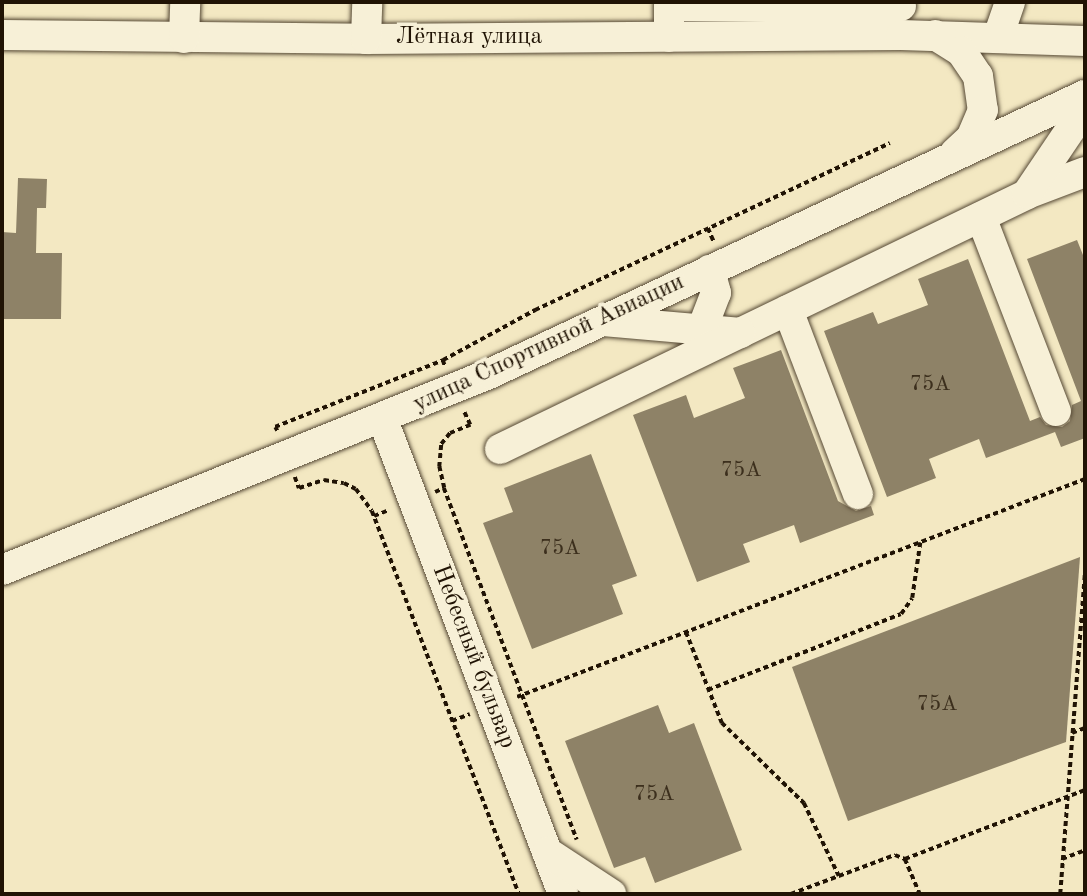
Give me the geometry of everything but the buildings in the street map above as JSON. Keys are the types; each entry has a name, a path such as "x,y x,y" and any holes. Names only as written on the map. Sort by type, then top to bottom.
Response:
{"street":[{"path":"184,38 185,2"},
{"path":"366,39 367,2"},
{"path":"998,37 1010,2"},
{"name":"Лётная улица","path":"2,35 366,39 669,37 901,14 936,36 1085,41"},
{"path":"936,36 961,51 978,76 983,110 971,138 950,158"},
{"name":"улица Спортивной Авиации","path":"2,570 383,420 1085,94"},
{"path":"1027,194 1085,108"},
{"path":"500,449 1027,194 1085,172"},
{"path":"981,217 1056,411"},
{"path":"702,329 716,293 710,270"},
{"path":"788,310 858,494"},
{"path":"601,321 740,333"},
{"name":"Небесный бульвар","path":"383,420 563,894"},
{"path":"547,852 611,894"}],"path":[{"path":"443,360 535,310 890,143"},
{"path":"275,427 299,488 324,480 344,483 356,489 372,511 519,894"},
{"path":"452,721 1085,480"},
{"path":"444,488 579,845"},
{"path":"708,690 901,614 912,598 920,542"},
{"path":"1060,894 1085,568"},
{"path":"686,632 708,690 730,733 788,786 814,818 839,876"},
{"path":"1072,733 1085,728"},
{"path":"791,894 891,856 905,859 1085,790"},
{"path":"1062,859 1085,850"},
{"path":"905,859 920,894"}]}
